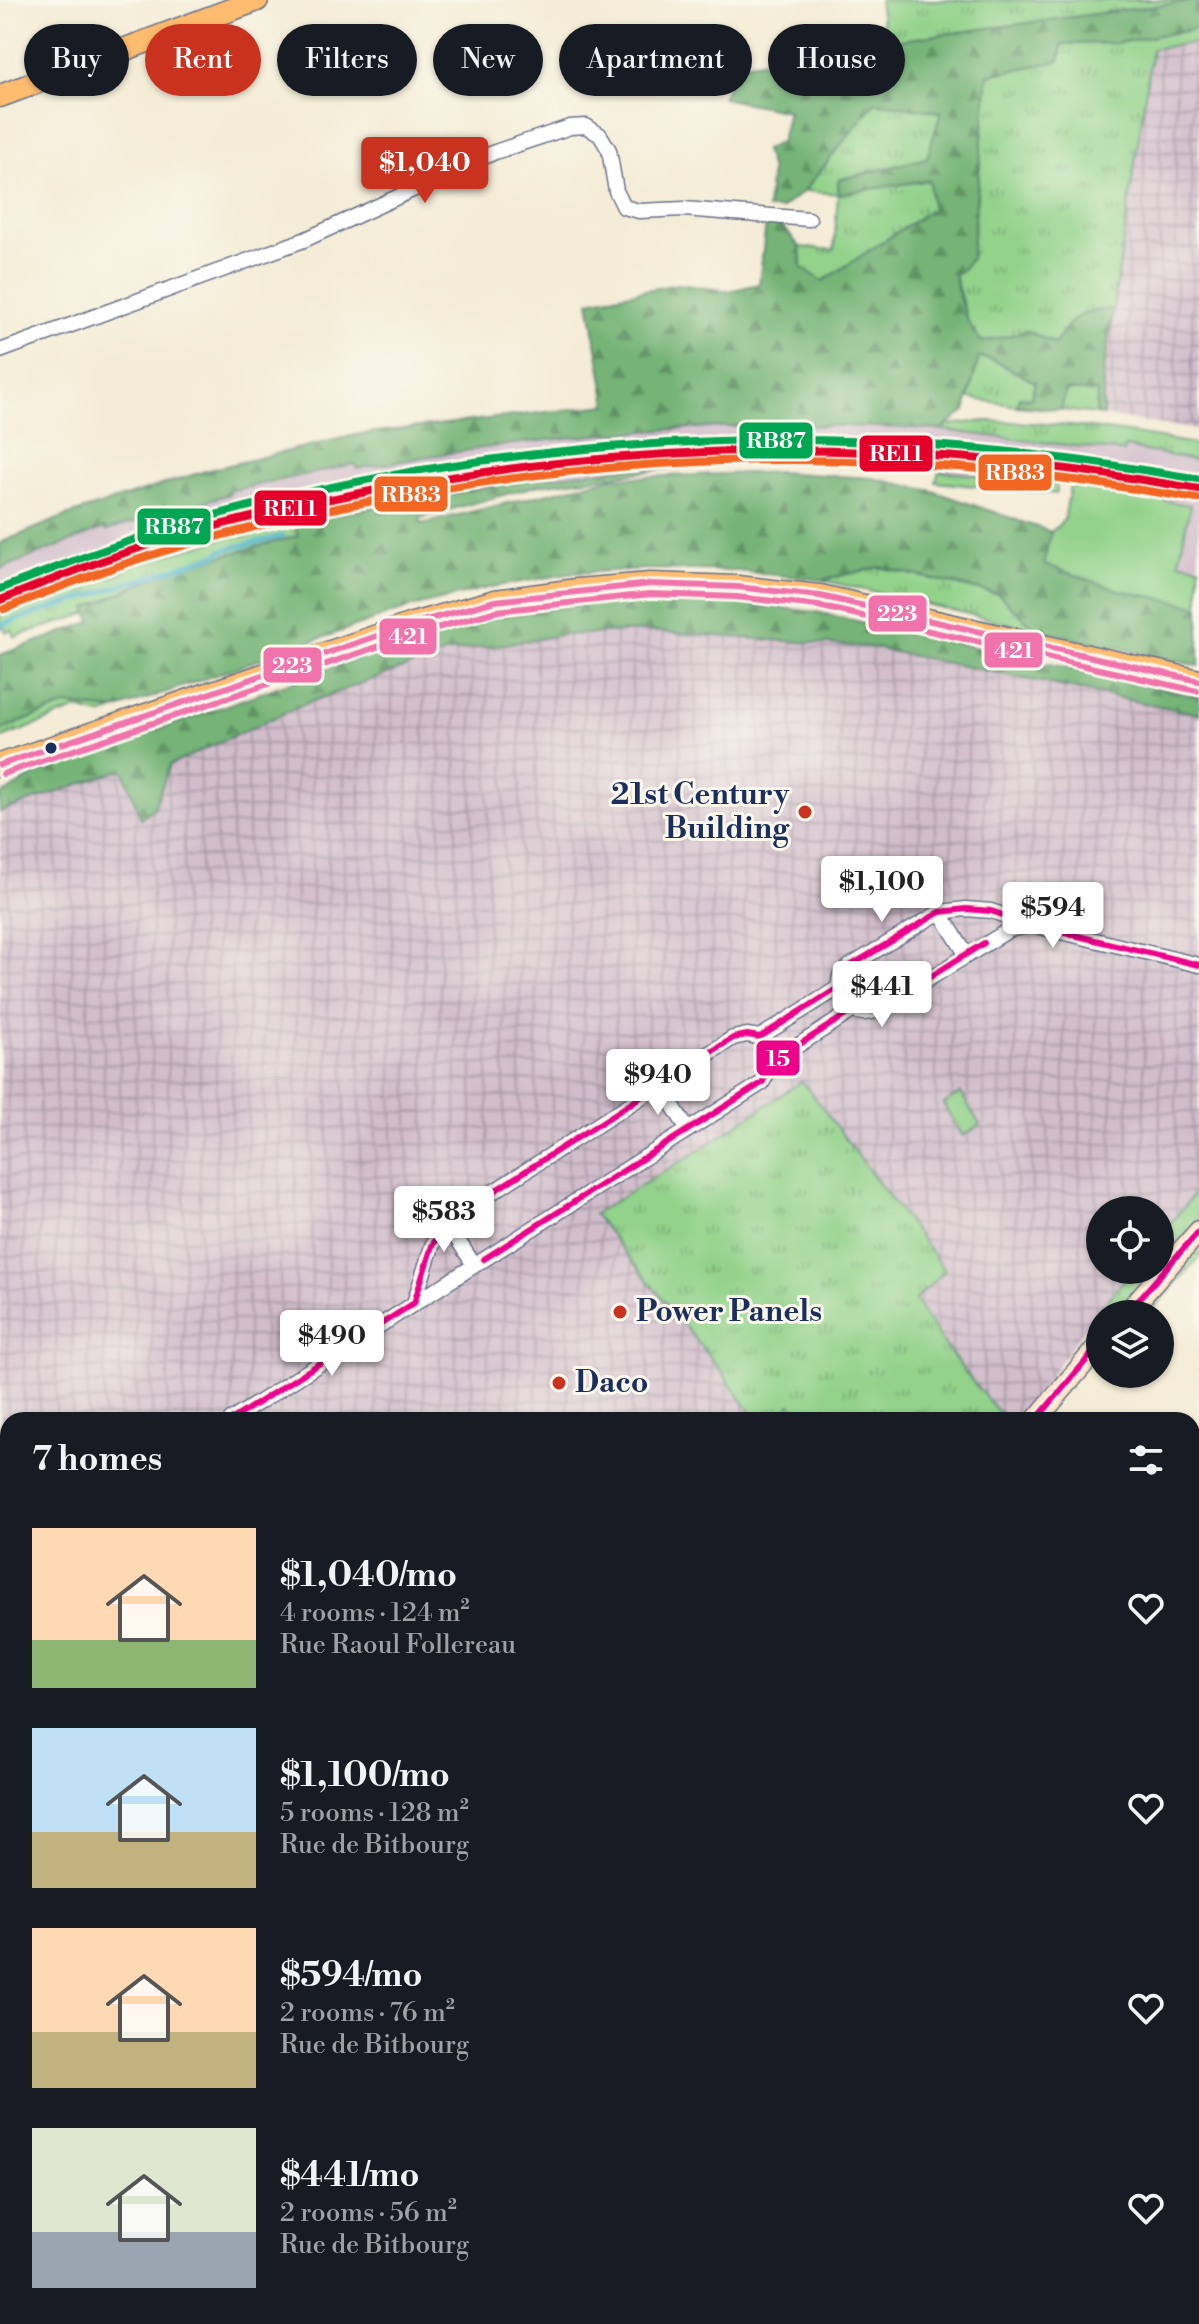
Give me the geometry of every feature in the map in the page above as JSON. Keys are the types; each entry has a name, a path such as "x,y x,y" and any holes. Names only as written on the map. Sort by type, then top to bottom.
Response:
{"main road":[{"path":"0,96 257,0"},
{"path":"0,765 412,624 495,601 650,584 737,587 820,596 1199,681"},
{"path":"1138,1300 1199,1231"},
{"path":"1043,1412 1086,1361"}],"street":[{"path":"0,351 304,240 495,152 570,127 586,126 600,135 609,150 616,191 624,207 639,211 684,209 809,219"},
{"path":"852,1011 838,988 840,976 850,966 940,912 966,909 991,911 1032,925 1199,965"},
{"path":"940,912 966,954"},
{"path":"244,1412 762,1083 775,1060 852,1011 876,1011 1009,930 1032,925"},
{"path":"414,1303 432,1246 446,1222 733,1038 747,1035 760,1037 838,988"},
{"path":"798,1013 813,1036"},
{"path":"760,1037 775,1060"},
{"path":"660,1085 688,1130"},
{"path":"446,1222 474,1265"}],"shaded area":[{"path":"1199,42 1199,430 1103,416 1103,377 1152,48"},
{"path":"818,425 941,430 1124,452 1125,447 1199,461 1199,566 1179,563 1190,505 1057,484 874,463 779,461 614,469 541,478 328,516 327,513 268,526 269,531 243,537 241,533 180,550 123,568 124,573 99,582 96,577 0,613 0,569 105,528 258,484 356,464 358,469 432,454 573,435 692,427"},
{"path":"645,631 869,647 1199,714 1199,1188 1174,1219 1174,1196 1086,1196 1086,1284 1121,1284 1107,1300 1086,1300 1086,1326 1025,1412 998,1412 967,1377 935,1333 915,1300 945,1270 802,1081 695,1153 617,1198 722,1372 750,1412 0,1412 0,812 123,769 141,819 155,806 170,765 302,705 445,653 563,635"}],"green space":[{"path":"879,0 1197,0 905,39 905,24 882,24"},
{"path":"1199,0 1199,28 1117,43 1062,44 1059,61 988,75 971,258 960,272 954,274 964,311 982,342 1028,331 1055,344 1078,316 1113,309 1103,377 1103,416 1096,414 1097,392 1066,390 1061,410 1017,406 1019,397 1031,398 1035,382 993,360 979,357 965,411 941,430 794,425 648,431 502,445 357,469 355,464 230,491 230,494 106,531 105,528 0,569 0,543 63,517 208,470 360,434 607,405 589,301 677,284 729,291 759,284 766,223 780,224 800,247 801,267 823,281 932,209 929,180 839,194 838,180 927,158 941,112 875,102 804,191 781,209 767,209 771,171 765,150 781,141 788,111 722,98 752,96 752,63 768,60 768,96 905,96 905,39"},
{"path":"1199,28 1199,42 1152,49 1113,309 1088,312 1056,344 1028,331 982,342 970,329 954,274 960,272 971,258 988,75 1059,61 1062,44 1117,43"},
{"path":"875,102 942,112 927,158 838,180 839,193 930,180 932,209 823,282 801,267 800,247 834,250 838,194 804,191"},
{"path":"978,357 993,360 1035,382 1031,398 1019,397 1017,406 969,398"},
{"path":"1066,390 1098,392 1096,414 1061,410"},
{"path":"986,421 1093,428 1199,445 1199,461 1125,447 1124,452 941,430 947,425"},
{"path":"690,466 539,485 420,518 421,524 611,478 779,472 871,478 933,491 1051,532 1044,564 1119,590 1199,606 1199,666 1050,633 1030,624 998,594 879,567 822,580 738,571 649,569 574,573 491,587 408,608 115,710 66,705 0,730 0,655 91,622 87,608 176,568 298,536 294,521 541,478 614,469"},
{"path":"939,471 1057,484 1056,494 936,482"},
{"path":"1070,486 1190,505 1179,562 1199,566 1199,606 1119,590 1044,564 1051,532 1064,520"},
{"path":"294,521 298,536 176,568 87,608 89,613 14,637 12,630 6,632 4,627 0,629 0,613 97,577 99,581 123,573 122,568 242,533 243,537 268,531 268,526"},
{"path":"879,567 998,594 1030,624 1050,633 822,580"},
{"path":"649,599 736,603 816,612 1199,697 1199,714 869,647 645,631 563,635 445,653 302,705 170,765 155,806 141,819 123,769 0,812 0,796 35,774 436,630 542,610"},
{"path":"66,705 115,710 100,715 77,709 0,739 0,730"},
{"path":"802,1081 945,1271 915,1300 956,1361 999,1412 798,1412 791,1404 782,1412 750,1412 722,1372 594,1214 695,1153"},
{"path":"961,1093 980,1125 963,1136 943,1104"},
{"path":"1199,1188 1199,1258 1162,1300 1107,1300 1121,1284 1174,1284 1174,1219"}],"waterway":[{"path":"0,625 216,555 223,550 283,536"}],"transit line":[{"name":"RB87","path":"0,589 151,534 267,502 458,464 555,452 750,440 847,441 1008,452 1199,479"},
{"name":"RE11","path":"0,600 134,550 272,512 462,475 558,463 654,455 847,451 1008,462 1199,489"},
{"name":"RB83","path":"4,609 137,560 275,522 464,485 655,464 751,460 943,466 1102,484 1197,499"},
{"name":"223","path":"0,765 412,624 495,601 650,584 737,587 820,596 1199,681"},
{"name":"421","path":"3,774 415,634 497,611 650,594 736,597 818,606 1197,691"},
{"name":"15","path":"244,1412 414,1303 432,1246 446,1222 733,1038 747,1035 760,1037 838,988 840,976 850,966 940,912 966,909 991,911 1032,925 1199,965"},
{"name":"15","path":"484,1259 762,1083 775,1060 852,1011 876,1011 984,943"},
{"name":"15","path":"1138,1300 1199,1231"},
{"name":"15","path":"1043,1412 1086,1361"}],"place":[{"name":"21st Century Building","path":"805,812"},
{"name":"Power Panels","path":"620,1312"},
{"name":"Daco","path":"559,1383"}]}
